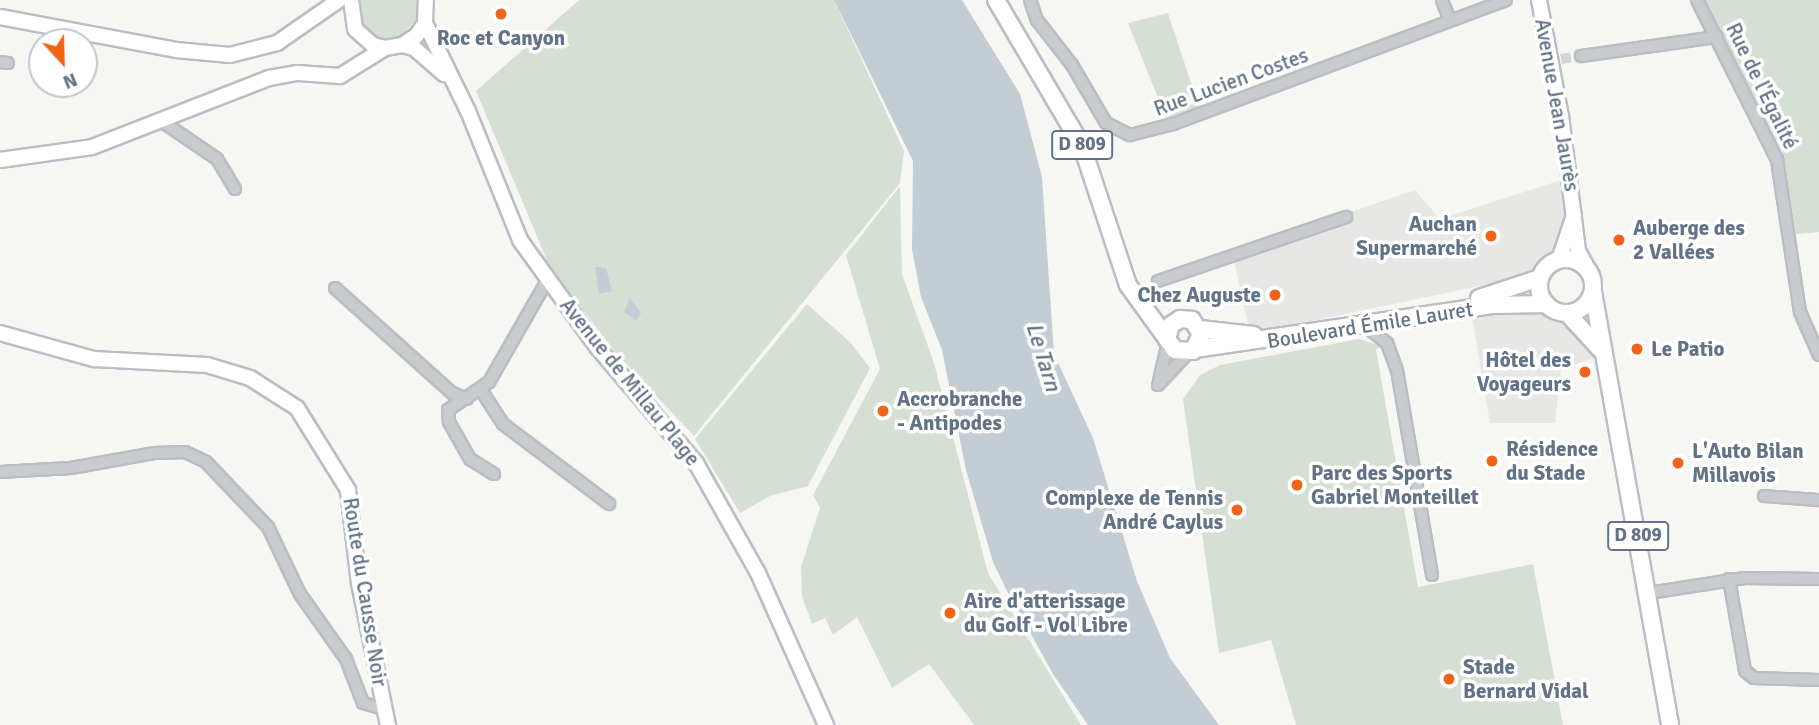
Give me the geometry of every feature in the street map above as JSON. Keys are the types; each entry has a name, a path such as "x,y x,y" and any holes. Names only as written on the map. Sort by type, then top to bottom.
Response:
{"main road":[{"name":"D 809","path":"996,0 1076,132 1118,266 1168,341"},
{"path":"1567,313 1583,307 1593,292 1588,269 1575,260 1559,260 1540,278 1545,304 1567,313 1600,349"},
{"name":"Boulevard Émile Lauret","path":"1200,328 1239,337 1399,315 1520,289 1540,278"},
{"name":"D 809","path":"1593,292 1600,349 1649,593 1670,725"},
{"name":"D 809","path":"1141,302 1175,321 1192,320 1200,328"},
{"name":"Boulevard Émile Lauret","path":"1192,351 1367,327 1494,305 1545,304"},
{"path":"1175,321 1168,341 1179,352 1192,351 1200,328"}],"street":[{"path":"301,27 339,0"},
{"path":"351,0 351,18 362,38 359,62"},
{"path":"0,160 82,150 269,78 298,73 340,76 385,48 402,45 425,23 426,0"},
{"name":"Rue Lucien Costes","path":"1030,0 1037,20 1072,65 1106,123 1130,135 1163,127 1506,0"},
{"path":"1442,0 1450,21"},
{"name":"Avenue Jean Jaurès","path":"1539,0 1556,60 1578,251 1588,269"},
{"name":"Rue de l'Égalité","path":"1697,0 1777,160 1800,312 1819,355"},
{"path":"0,17 208,55 253,51 301,27 336,15 351,18"},
{"name":"Avenue de Millau Plage","path":"425,23 449,79 468,111 513,228 598,348 696,463 758,573 826,725"},
{"path":"1581,56 1717,37"},
{"path":"362,38 385,48"},
{"name":"Avenue de Millau Plage","path":"402,45 414,48 449,79"},
{"path":"160,120 218,159 235,189"},
{"name":"Avenue Jean Jaurès","path":"1559,260 1575,210"},
{"path":"1158,281 1346,217"},
{"path":"494,474 470,459 446,416 447,410 481,390 548,279"},
{"path":"335,288 452,393 467,399"},
{"path":"1387,343 1396,322"},
{"path":"1367,327 1387,343 1397,370 1432,575"},
{"name":"Route du Causse Noir","path":"0,333 94,359 208,365 250,378 297,408 348,490 359,583 388,725"},
{"path":"1168,341 1158,385 1192,351"},
{"path":"481,390 503,424 609,504"},
{"path":"0,472 71,468 154,453 184,452 206,462 268,527 300,594 346,659 363,703 384,709"},
{"path":"1764,496 1819,500"},
{"path":"1729,579 1745,671 1754,678 1819,680"},
{"path":"1649,593 1729,579 1819,579"}],"shaded area":[{"path":"360,0 418,0 419,16 399,38 379,38 363,26"},
{"path":"579,0 834,0 904,151 900,183 694,436 615,352 549,265 476,91"},
{"path":"1703,0 1819,0 1819,232 1796,234 1782,149 1777,150"},
{"path":"1168,13 1199,107 1166,118 1128,23"},
{"path":"1564,179 1574,210 1558,250 1523,277 1250,334 1232,252 1415,190 1440,219"},
{"path":"900,186 902,274 934,363 988,573 1081,725 974,725 929,664 892,688 857,617 833,635 825,618 812,624 802,596 801,567 820,508 813,495 880,369 846,255"},
{"path":"807,304 850,342 870,368 808,486 770,496 740,513 695,439"},
{"path":"1534,307 1569,322 1598,357 1561,369 1555,423 1490,423 1472,318"},
{"name":"Parc des Sports Gabriel Monteillet","path":"1359,339 1381,346 1376,350 1418,587 1533,564 1563,725 1296,725 1271,640 1219,653 1183,399 1200,375 1220,365"}],"water":[{"name":"Le Tarn","path":"834,0 962,0 1020,94 1042,177 1054,354 1093,438 1137,581 1170,658 1219,725 1088,725 1053,674 1006,589 993,562 966,470 942,350 921,297 912,249 913,161"},
{"path":"595,267 606,268 612,291 599,294"},
{"path":"630,298 641,313 636,321 624,312"}],"tunnel":[{"path":"1561,59 1581,56"}],"place":[{"name":"Roc et Canyon","path":"501,14"},
{"name":"Auchan Supermarché","path":"1491,236"},
{"name":"Auberge des 2 Vallées","path":"1619,240"},
{"name":"Chez Auguste","path":"1275,295"},
{"name":"Le Patio","path":"1637,349"},
{"name":"Hôtel des Voyageurs","path":"1585,372"},
{"name":"Accrobranche - Antipodes","path":"883,411"},
{"name":"Résidence du Stade","path":"1492,461"},
{"name":"L'Auto Bilan Millavois","path":"1678,463"},
{"name":"Parc des Sports Gabriel Monteillet","path":"1297,485"},
{"name":"Complexe de Tennis André Caylus","path":"1237,510"},
{"name":"Aire d'atterissage du Golf - Vol Libre","path":"950,613"},
{"name":"Stade Bernard Vidal","path":"1449,679"}]}
